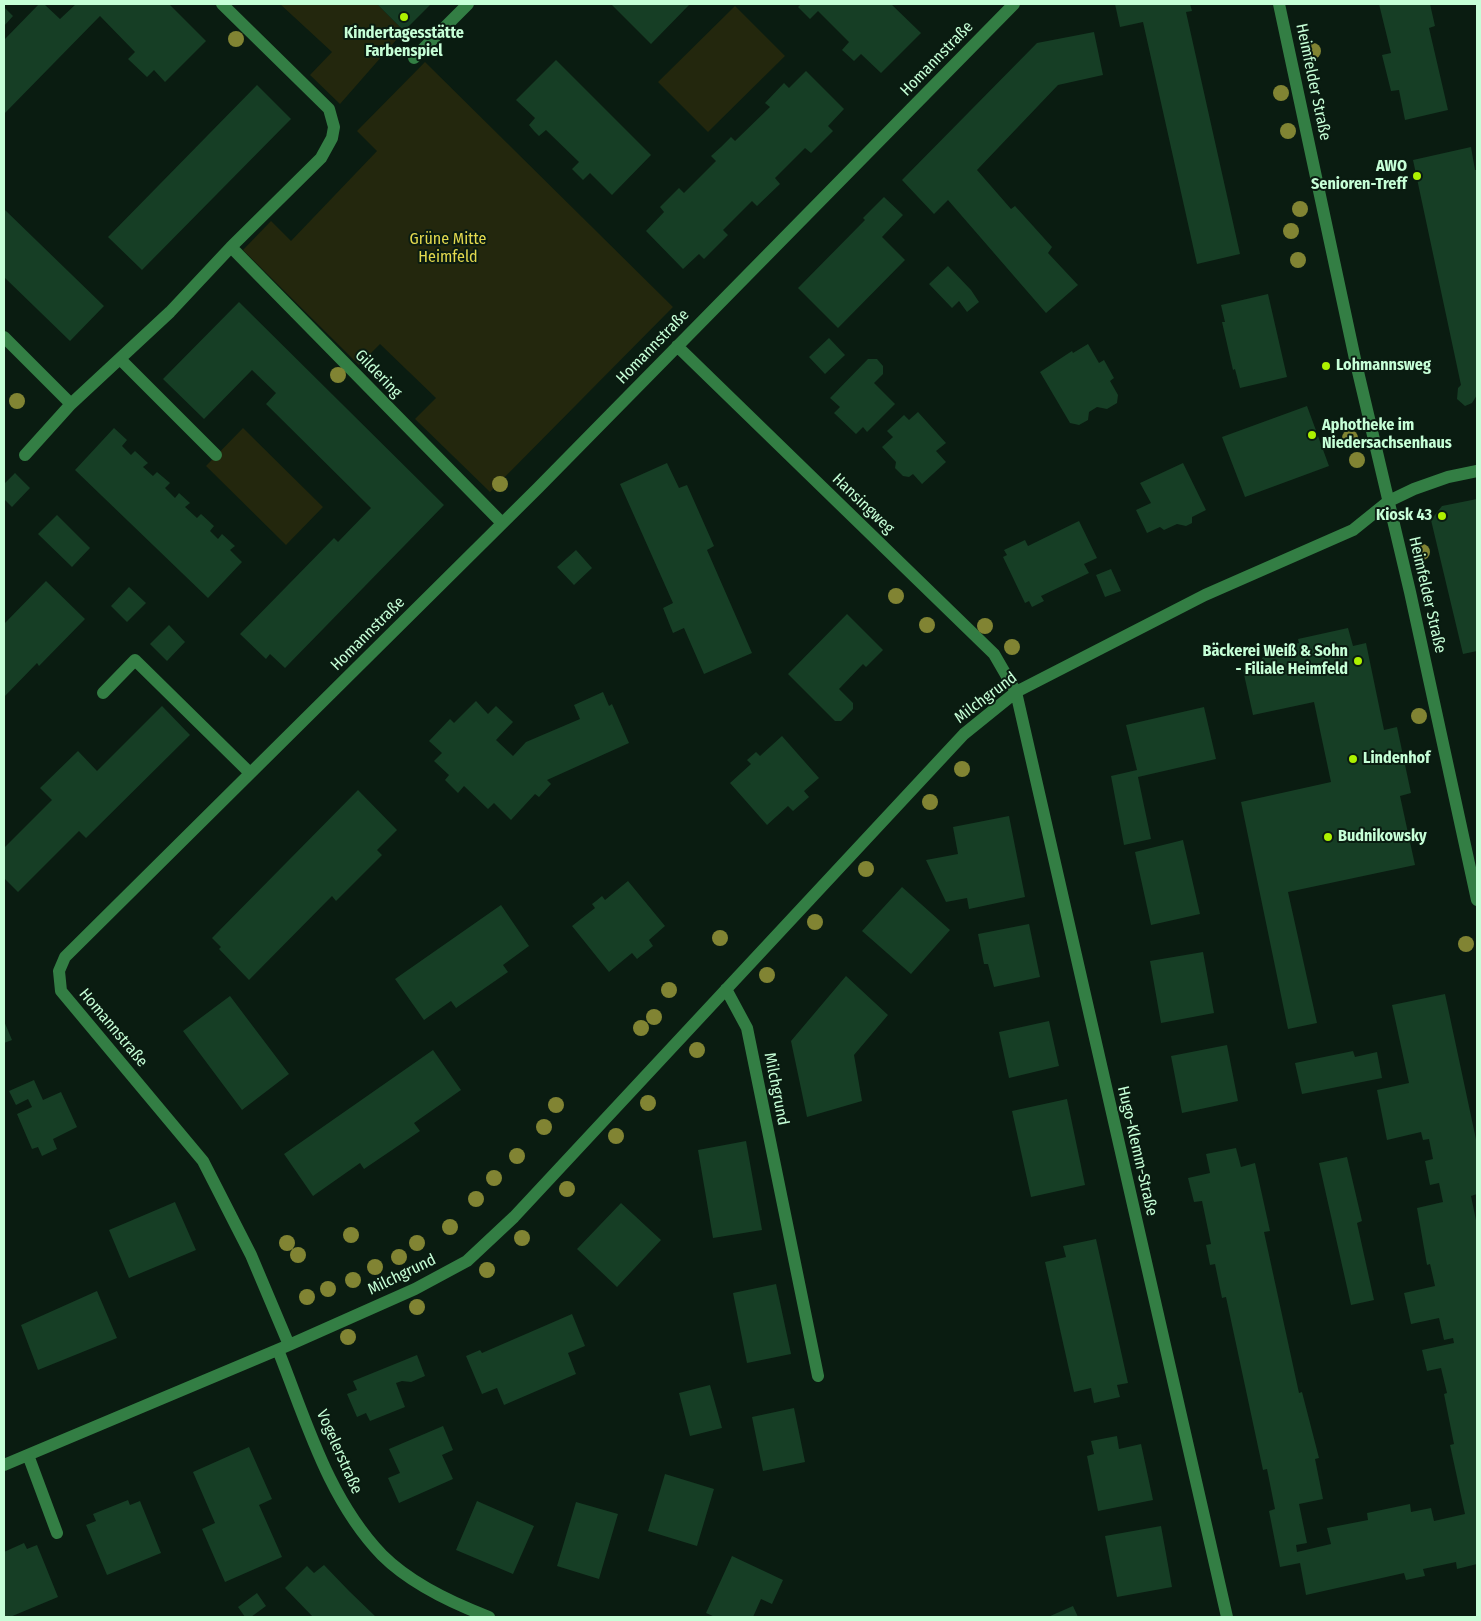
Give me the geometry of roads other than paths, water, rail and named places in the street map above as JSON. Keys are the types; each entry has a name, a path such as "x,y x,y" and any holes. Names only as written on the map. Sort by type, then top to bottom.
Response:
{"street":[{"path":"25,455 71,404 170,312 231,247 321,158 332,138 334,128 329,109 222,4"},
{"path":"414,58 468,4"},
{"name":"Homannstraße","path":"283,1348 251,1255 204,1161 61,991 59,971 65,957 538,488 1014,4"},
{"name":"Heimfelder Straße","path":"1279,4 1357,368 1389,501 1477,900"},
{"name":"Gildering","path":"231,247 502,523"},
{"path":"4,337 71,404"},
{"name":"Hansingweg","path":"677,346 994,654 1016,692"},
{"path":"120,359 216,455"},
{"path":"1389,501 1431,483 1477,471"},
{"name":"Milchgrund","path":"4,1465 283,1348 415,1289 466,1261 514,1217 964,734 1016,692 1205,594 1353,530 1389,501"},
{"path":"102,693 135,660 250,773"},
{"name":"Hugo-Klemm-Straße","path":"1016,692 1227,1617"},
{"name":"Milchgrund","path":"726,989 747,1028 818,1376"},
{"name":"Vogelerstraße","path":"283,1348 331,1480 345,1506 364,1532 383,1555 409,1577 461,1607 490,1617"},
{"path":"28,1455 57,1533"}],"place":[{"name":"Kindertagesstätte Farbenspiel","path":"404,17"},
{"name":"AWO Senioren-Treff","path":"1417,176"},
{"name":"Lohmannsweg","path":"1326,366"},
{"name":"Aphotheke im Niedersachsenhaus","path":"1312,435"},
{"name":"Kiosk 43","path":"1442,516"},
{"name":"Bäckerei Weiß & Sohn - Filiale Heimfeld","path":"1358,661"},
{"name":"Lindenhof","path":"1353,759"},
{"name":"Budnikowsky","path":"1328,837"}],"park label":[{"name":"Grüne Mitte Heimfeld","path":"448,249"}]}
